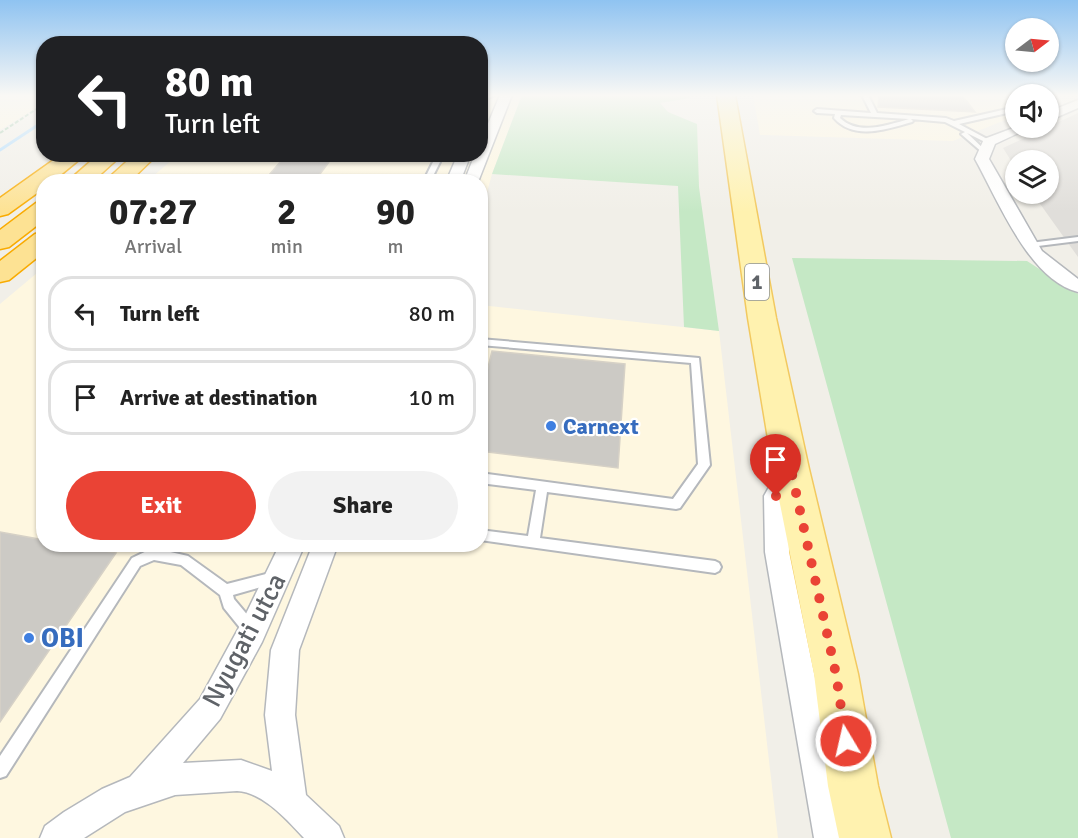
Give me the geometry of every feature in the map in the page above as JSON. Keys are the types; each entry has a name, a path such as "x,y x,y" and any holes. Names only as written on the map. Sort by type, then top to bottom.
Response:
{"highway":[{"path":"0,196 45,162"},
{"path":"48,174 65,162"},
{"path":"88,174 103,162"},
{"path":"124,174 139,162"},
{"path":"0,209 36,183"},
{"path":"0,242 36,214"},
{"path":"0,274 36,245"}],"main road":[{"name":"1","path":"732,134 762,318 791,470 836,674 853,786 865,838"},
{"name":"1","path":"836,674 859,741 884,838"}],"street":[{"path":"1005,137 986,147 982,159 989,175 1030,245 1041,259 1078,287"},
{"path":"791,470 782,480 776,496 777,552 831,838"},
{"name":"Nyugati utca","path":"142,786 210,709 252,632 289,552"},
{"name":"Nyugati utca","path":"291,801 280,715 285,650 323,552"},
{"path":"57,838 92,811 142,786 207,775 250,777 291,801 327,838"}],"lane":[{"path":"965,134 986,147"},
{"path":"969,134 986,147"},
{"path":"1030,245 1078,239"},
{"path":"488,343 696,360 704,465 676,504 488,479"},
{"path":"532,542 542,486"},
{"path":"488,536 715,567"},
{"path":"0,770 136,562 153,555 184,560 225,591 229,603 252,632"},
{"path":"225,591 278,576"}],"shaded area":[{"path":"488,134 507,134 488,189 488,174 155,174 170,162 488,162"},
{"path":"760,134 970,134 953,141 760,135"},
{"path":"1059,134 1078,134 1078,257 1040,204 1059,204 1059,150 1005,151 1003,148 1024,138 1059,138"},
{"path":"36,274 36,552 488,552 488,306 719,331 778,838 0,838 0,304"}],"green space":[{"path":"507,134 697,134 699,187 719,331 684,327 678,186 492,174"},
{"path":"792,258 1027,261 1078,294 1078,838 951,838"}],"building":[{"path":"280,162 329,162 320,174 270,174"},
{"name":"Carnext","path":"492,351 625,364 618,468 488,452 488,367"},
{"name":"OBI","path":"0,532 36,539 36,552 116,553 0,722"}],"waterway":[{"path":"0,150 24,134"}],"place":[{"name":"Carnext","path":"551,426"},
{"name":"OBI","path":"29,638"}],"route":[{"path":"776,496 782,480 791,470 836,674 846,741"}]}
